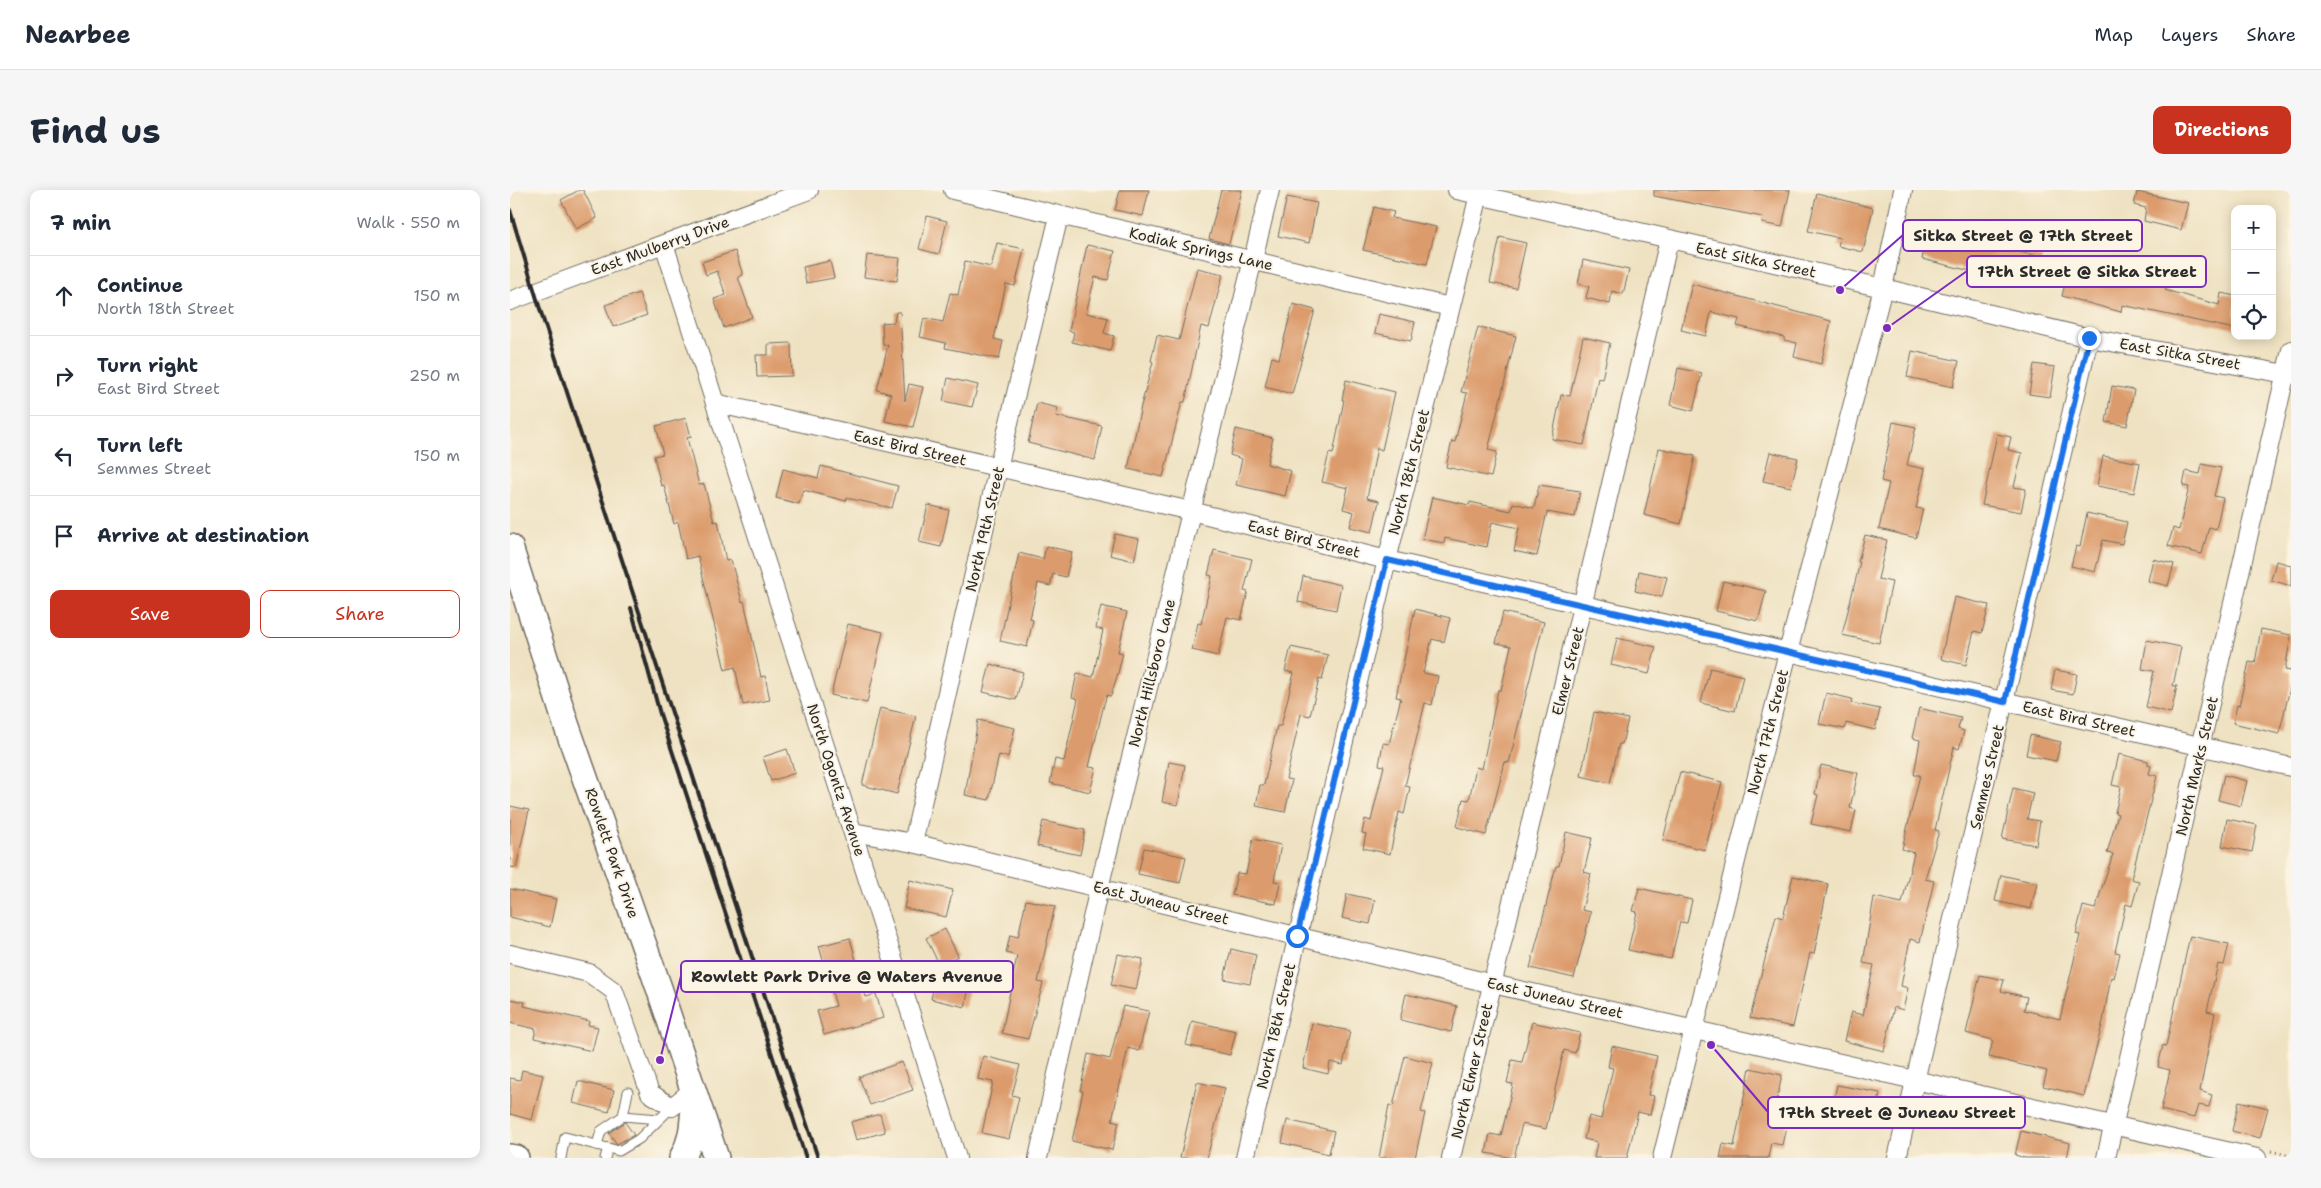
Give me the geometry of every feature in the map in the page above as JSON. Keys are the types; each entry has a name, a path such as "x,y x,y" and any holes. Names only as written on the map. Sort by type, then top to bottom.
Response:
{"street":[{"name":"East Mulberry Drive","path":"510,301 809,190"},
{"name":"Kodiak Springs Lane","path":"953,190 1450,307"},
{"name":"North Hillsboro Lane","path":"1038,1158 1099,888 1270,190"},
{"name":"East Sitka Street","path":"1457,190 1883,288 2089,338 2288,374"},
{"name":"North 17th Street","path":"1662,1158 1788,652 1883,288 1903,190"},
{"name":"North 18th Street","path":"1245,1158 1387,560 1479,195"},
{"name":"North 19th Street","path":"913,843 998,468 1059,216"},
{"name":"Elmer Street","path":"1493,984 1584,606 1669,240"},
{"path":"664,244 714,403"},
{"name":"Semmes Street","path":"1897,1158 2089,338"},
{"name":"North Marks Street","path":"2106,1158 2288,374 2291,350"},
{"name":"East Bird Street","path":"714,403 1191,511 1387,560 2291,768"},
{"name":"North Ogontz Avenue","path":"714,403 957,1158"},
{"name":"Rowlett Park Drive","path":"510,547 566,724 694,1089 716,1158"},
{"name":"East Juneau Street","path":"853,832 913,843 1493,984 2257,1158"},
{"path":"510,954 589,973 614,991 650,1092 672,1107 694,1089"},
{"name":"North Elmer Street","path":"1451,1158 1493,984"},
{"path":"682,1158 688,1148 693,1126 694,1089"},
{"path":"510,1157 516,1158"}],"lane":[{"path":"623,1116 628,1092"},
{"path":"560,1158 565,1137 619,1151 639,1139 672,1107"},
{"path":"597,1145 600,1131 623,1116 658,1119"},
{"path":"606,1158 608,1148"}],"building":[{"path":"579,190 583,190 597,218 576,229 561,200"},
{"path":"1120,190 1149,190 1143,216 1115,210"},
{"path":"1221,190 1242,190 1229,244 1209,239"},
{"path":"1654,190 1790,190 1782,227 1762,223 1763,217 1654,196"},
{"path":"2137,192 2188,203 2181,230 2144,221 2146,208 2134,205"},
{"path":"1817,193 1873,208 1863,252 1838,246 1840,238 1808,231"},
{"path":"1287,197 1317,203 1309,243 1278,236"},
{"path":"1374,207 1394,212 1392,218 1436,227 1427,264 1363,250"},
{"path":"927,216 947,221 939,254 919,249"},
{"path":"1929,229 1986,242 1987,236 2009,241 2007,249 2042,257 2036,286 1978,277 1979,273 1922,259"},
{"path":"1500,237 1526,243 1516,288 1490,283"},
{"path":"997,243 1024,249 1015,286 1006,284 994,339 1003,341 999,359 945,348 946,343 920,337 924,318 943,322 950,293 958,295 965,261 991,267"},
{"path":"1087,245 1115,251 1108,280 1095,277 1086,313 1108,318 1104,333 1114,336 1110,351 1072,342 1074,332 1069,331"},
{"path":"735,251 743,275 738,277 752,317 724,328 714,299 726,295 717,271 706,275 702,262"},
{"path":"867,255 900,258 897,281 864,277"},
{"path":"1583,260 1629,270 1623,294 1612,291 1610,304 1586,298 1589,286 1578,284"},
{"path":"830,261 834,278 806,283 803,267"},
{"path":"2070,263 2099,269 2099,266 2147,277 2148,272 2168,277 2165,290 2219,305 2221,293 2231,295 2231,328 2122,305 2121,312 2062,296"},
{"path":"1197,268 1223,274 1209,328 1201,326 1185,402 1182,402 1163,477 1128,469 1141,406 1153,362 1151,361 1157,335 1179,340"},
{"path":"1692,284 1831,321 1821,364 1794,357 1797,343 1784,340 1784,337 1737,326 1739,319 1711,312 1706,336 1681,330"},
{"path":"639,293 647,315 613,327 605,305"},
{"path":"1293,304 1315,310 1292,394 1265,387 1272,357 1279,359"},
{"path":"896,312 900,312 905,401 909,384 923,387 913,427 885,421 891,394 877,390 888,345 883,345 882,323 894,322"},
{"path":"1379,314 1415,322 1411,341 1375,333"},
{"path":"1478,327 1516,336 1488,450 1497,452 1491,477 1446,467 1452,441 1455,442 1467,393 1461,392"},
{"path":"1583,337 1610,343 1602,379 1598,378 1584,445 1552,439 1561,395 1570,396"},
{"path":"791,343 792,376 757,377 756,355 768,355 768,344"},
{"path":"1912,351 1959,361 1953,387 1907,377"},
{"path":"2034,364 2055,367 2050,397 2029,394"},
{"path":"1678,368 1702,373 1693,411 1670,405"},
{"path":"948,378 978,385 972,407 943,401"},
{"path":"1346,380 1395,392 1382,450 1377,448 1367,498 1379,501 1372,532 1350,527 1354,512 1343,509 1348,488 1322,482 1329,453 1333,454"},
{"path":"2112,386 2134,390 2127,426 2106,422"},
{"path":"1037,403 1058,408 1056,416 1102,426 1095,460 1028,443"},
{"path":"686,418 691,437 687,438 699,485 704,484 714,522 718,521 726,561 731,560 742,602 744,601 761,677 765,676 770,700 743,705 735,667 725,670 698,556 686,559 678,522 674,524 664,485 661,486 654,456 663,454 656,426"},
{"path":"1893,422 1916,427 1907,465 1925,469 1916,508 1923,509 1916,538 1879,529 1889,483 1881,481"},
{"path":"1236,429 1273,438 1267,464 1291,471 1285,496 1236,485 1242,459 1230,455"},
{"path":"1997,434 2011,437 2008,450 2022,453 2014,487 2026,489 2021,512 1982,505"},
{"path":"1659,448 1695,456 1681,524 1644,515"},
{"path":"1770,452 1798,458 1791,487 1763,481"},
{"path":"2103,456 2140,463 2134,493 2097,486"},
{"path":"2202,464 2221,468 2214,496 2223,498 2216,529 2209,527 2202,554 2168,546 2173,528 2179,530 2189,487 2183,486 2186,471 2200,474"},
{"path":"821,466 898,486 892,508 847,498 846,501 803,490 799,504 776,498 783,469 818,478"},
{"path":"1539,485 1580,491 1575,517 1547,512 1537,556 1514,551 1519,528 1492,522 1487,547 1445,538 1444,543 1422,539 1432,497 1469,505 1470,502 1511,511 1513,503 1534,508"},
{"path":"928,505 949,510 941,547 919,542"},
{"path":"2087,513 2127,522 2122,544 2103,540 2095,572 2071,566 2076,546 2080,547"},
{"path":"1115,534 1139,539 1134,561 1110,555"},
{"path":"1865,535 1887,540 1878,579 1892,582 1879,643 1842,635"},
{"path":"1046,546 1072,552 1066,577 1053,574 1050,586 1038,583 1030,619 1033,620 1027,647 1000,641 1019,553 1043,559"},
{"path":"1214,550 1252,559 1244,591 1248,592 1241,620 1227,617 1218,656 1192,650 1198,623 1201,624 1212,576 1208,575"},
{"path":"2153,559 2174,564 2168,586 2148,581"},
{"path":"2276,561 2291,565 2291,586 2271,580"},
{"path":"1639,571 1667,577 1662,597 1635,591"},
{"path":"1303,576 1341,585 1336,610 1298,602"},
{"path":"1723,581 1766,591 1758,621 1716,611"},
{"path":"1954,597 1989,605 1982,633 1974,631 1966,665 1941,659"},
{"path":"1101,606 1127,612 1118,652 1123,653 1111,696 1107,695 1104,704 1089,767 1096,768 1090,792 1050,783 1055,759 1064,761 1078,699 1072,697 1077,673 1093,677 1103,630 1096,628"},
{"path":"1415,609 1450,618 1444,642 1432,639 1423,673 1438,676 1432,705 1425,703 1405,786 1410,787 1404,814 1399,812 1390,854 1363,848 1366,834 1362,833 1365,819 1371,821 1384,766 1379,765 1383,743 1389,744 1401,698 1396,697"},
{"path":"1503,612 1544,622 1509,763 1505,762 1486,835 1457,827 1463,799 1469,800 1476,767 1482,769 1498,690 1501,690 1511,646 1496,643"},
{"path":"848,624 883,632 867,703 831,695"},
{"path":"2261,629 2291,635 2285,670 2291,671 2291,684 2279,734 2233,723 2249,662 2255,663"},
{"path":"1617,638 1656,647 1649,674 1611,665"},
{"path":"2147,640 2181,647 2173,686 2177,686 2171,713 2146,707 2154,671 2142,669"},
{"path":"1291,647 1328,655 1322,680 1319,679 1310,716 1301,714 1286,779 1292,780 1285,812 1256,806 1260,785 1264,785 1277,726 1281,726 1294,673 1285,671"},
{"path":"990,664 1023,672 1016,700 983,692"},
{"path":"1710,668 1743,676 1735,711 1701,703"},
{"path":"2055,670 2077,674 2073,694 2051,690"},
{"path":"1826,693 1852,699 1851,703 1880,709 1875,730 1846,723 1845,729 1819,724"},
{"path":"880,708 916,716 897,794 862,785"},
{"path":"1919,708 1961,718 1958,729 1964,731 1959,749 1954,747 1935,830 1939,831 1925,879 1934,881 1920,942 1910,939 1901,986 1908,988 1903,1010 1894,1007 1884,1051 1844,1041 1851,1012 1863,1015 1874,965 1863,963 1874,897 1902,903 1914,853 1902,849 1920,775 1914,775 1920,740 1912,738"},
{"path":"1594,712 1628,719 1622,744 1619,744 1610,783 1581,776"},
{"path":"978,720 1015,728 1008,757 999,755 989,800 965,795"},
{"path":"2030,735 2061,742 2056,761 2026,755"},
{"path":"787,749 795,773 771,781 763,757"},
{"path":"2119,754 2148,761 2148,765 2151,766 2149,774 2157,776 2131,879 2139,881 2132,906 2126,904 2115,952 2120,953 2114,978 2111,977 2103,1021 2084,1096 2043,1086 2047,1071 1989,1057 1993,1040 1966,1033 1980,975 2004,980 2001,991 2027,997 2024,1010 2060,1019 2080,935 2076,934 2083,906 2095,909 2113,854 2107,853 2118,814 2115,813 2121,787 2112,785"},
{"path":"1169,762 1185,765 1178,805 1162,802"},
{"path":"1821,765 1858,773 1850,808 1856,810 1851,832 1811,824 1818,795 1815,794"},
{"path":"1680,772 1722,782 1705,850 1663,840"},
{"path":"2224,775 2247,781 2241,806 2218,800"},
{"path":"2013,788 2033,793 2027,819 2040,821 2036,845 2002,839"},
{"path":"510,806 529,810 516,868 510,867"},
{"path":"2227,819 2257,825 2252,852 2222,846"},
{"path":"1043,821 1085,830 1080,855 1037,846"},
{"path":"1566,832 1592,838 1584,872 1591,874 1582,910 1591,912 1574,978 1530,968 1556,866 1559,866"},
{"path":"1253,839 1281,845 1274,881 1280,882 1276,904 1232,895 1237,873 1246,874"},
{"path":"1144,848 1186,857 1180,883 1138,874"},
{"path":"2001,875 2037,883 2031,909 1995,901"},
{"path":"1793,876 1828,884 1814,954 1810,953 1793,1027 1750,1018 1776,916 1783,918"},
{"path":"910,880 953,890 946,917 904,908"},
{"path":"1639,888 1692,900 1687,923 1680,922 1671,959 1628,950 1637,912 1633,911"},
{"path":"510,889 556,899 550,927 510,917"},
{"path":"1347,894 1375,900 1370,924 1342,918"},
{"path":"1026,900 1055,906 1038,982 1043,983 1028,1039 1002,1033 1017,956 1006,953 1010,935 1018,937"},
{"path":"945,929 958,956 940,966 926,938"},
{"path":"2190,936 2229,944 2224,965 2218,964 2207,1011 2215,1013 2200,1091 2212,1095 2209,1107 2198,1105 2194,1118 2161,1110 2170,1070 2158,1067 2163,1045 2166,1046"},
{"path":"850,938 866,997 876,994 883,1018 824,1035 817,1011 836,1006 819,946"},
{"path":"1231,949 1256,955 1250,984 1224,979"},
{"path":"1118,954 1143,959 1136,990 1111,985"},
{"path":"937,969 971,977 965,1007 931,999"},
{"path":"1406,994 1457,1006 1451,1032 1400,1020"},
{"path":"510,999 525,1002 524,1006 589,1021 588,1025 598,1027 592,1051 534,1038 536,1029 510,1023"},
{"path":"1123,1006 1149,1011 1139,1051 1128,1048 1112,1120 1119,1122 1112,1150 1072,1141 1083,1091 1080,1091 1088,1054 1110,1059"},
{"path":"1192,1021 1236,1031 1230,1055 1186,1045"},
{"path":"1532,1022 1580,1033 1575,1053 1564,1050 1546,1129 1522,1124 1514,1158 1486,1153 1490,1134 1501,1136 1513,1084 1507,1083 1512,1060 1522,1062"},
{"path":"1312,1023 1350,1031 1343,1065 1330,1062 1328,1074 1303,1068"},
{"path":"1612,1046 1657,1056 1648,1095 1654,1096 1650,1115 1638,1112 1627,1158 1594,1158 1597,1142 1584,1139 1589,1116 1601,1119 1613,1068 1608,1067"},
{"path":"983,1056 1020,1065 1012,1095 1019,1097 1009,1139 982,1133 993,1082 978,1079"},
{"path":"1405,1056 1433,1063 1421,1112 1425,1113 1415,1158 1379,1158 1389,1105 1393,1106"},
{"path":"902,1062 913,1090 870,1105 859,1077"},
{"path":"1750,1068 1782,1075 1774,1114 1788,1118 1782,1145 1771,1143 1768,1158 1720,1158 1723,1144 1734,1146"},
{"path":"522,1070 543,1075 532,1120 510,1114 510,1078 520,1080"},
{"path":"578,1081 614,1090 609,1112 573,1103"},
{"path":"1197,1082 1225,1088 1207,1158 1180,1158"},
{"path":"1837,1085 1880,1093 1875,1122 1846,1117 1848,1102 1834,1099"},
{"path":"2239,1101 2268,1108 2260,1138 2232,1131"},
{"path":"880,1114 885,1132 856,1140 851,1122"},
{"path":"1287,1120 1334,1131 1329,1154 1282,1143"},
{"path":"625,1122 634,1135 617,1144 609,1133"},
{"path":"2021,1131 2070,1143 2067,1158 2025,1158 2015,1155"}],"railway":[{"path":"510,210 543,319 818,1158"},
{"path":"631,608 660,714 806,1158"}],"place":[{"name":"Sitka Street @ 17th Street","path":"1840,290"},
{"name":"17th Street @ Sitka Street","path":"1887,328"},
{"name":"17th Street @ Juneau Street","path":"1711,1045"},
{"name":"Rowlett Park Drive @ Waters Avenue","path":"660,1060"}],"route":[{"path":"1297,936 1387,560 2005,702 2089,338"}]}
